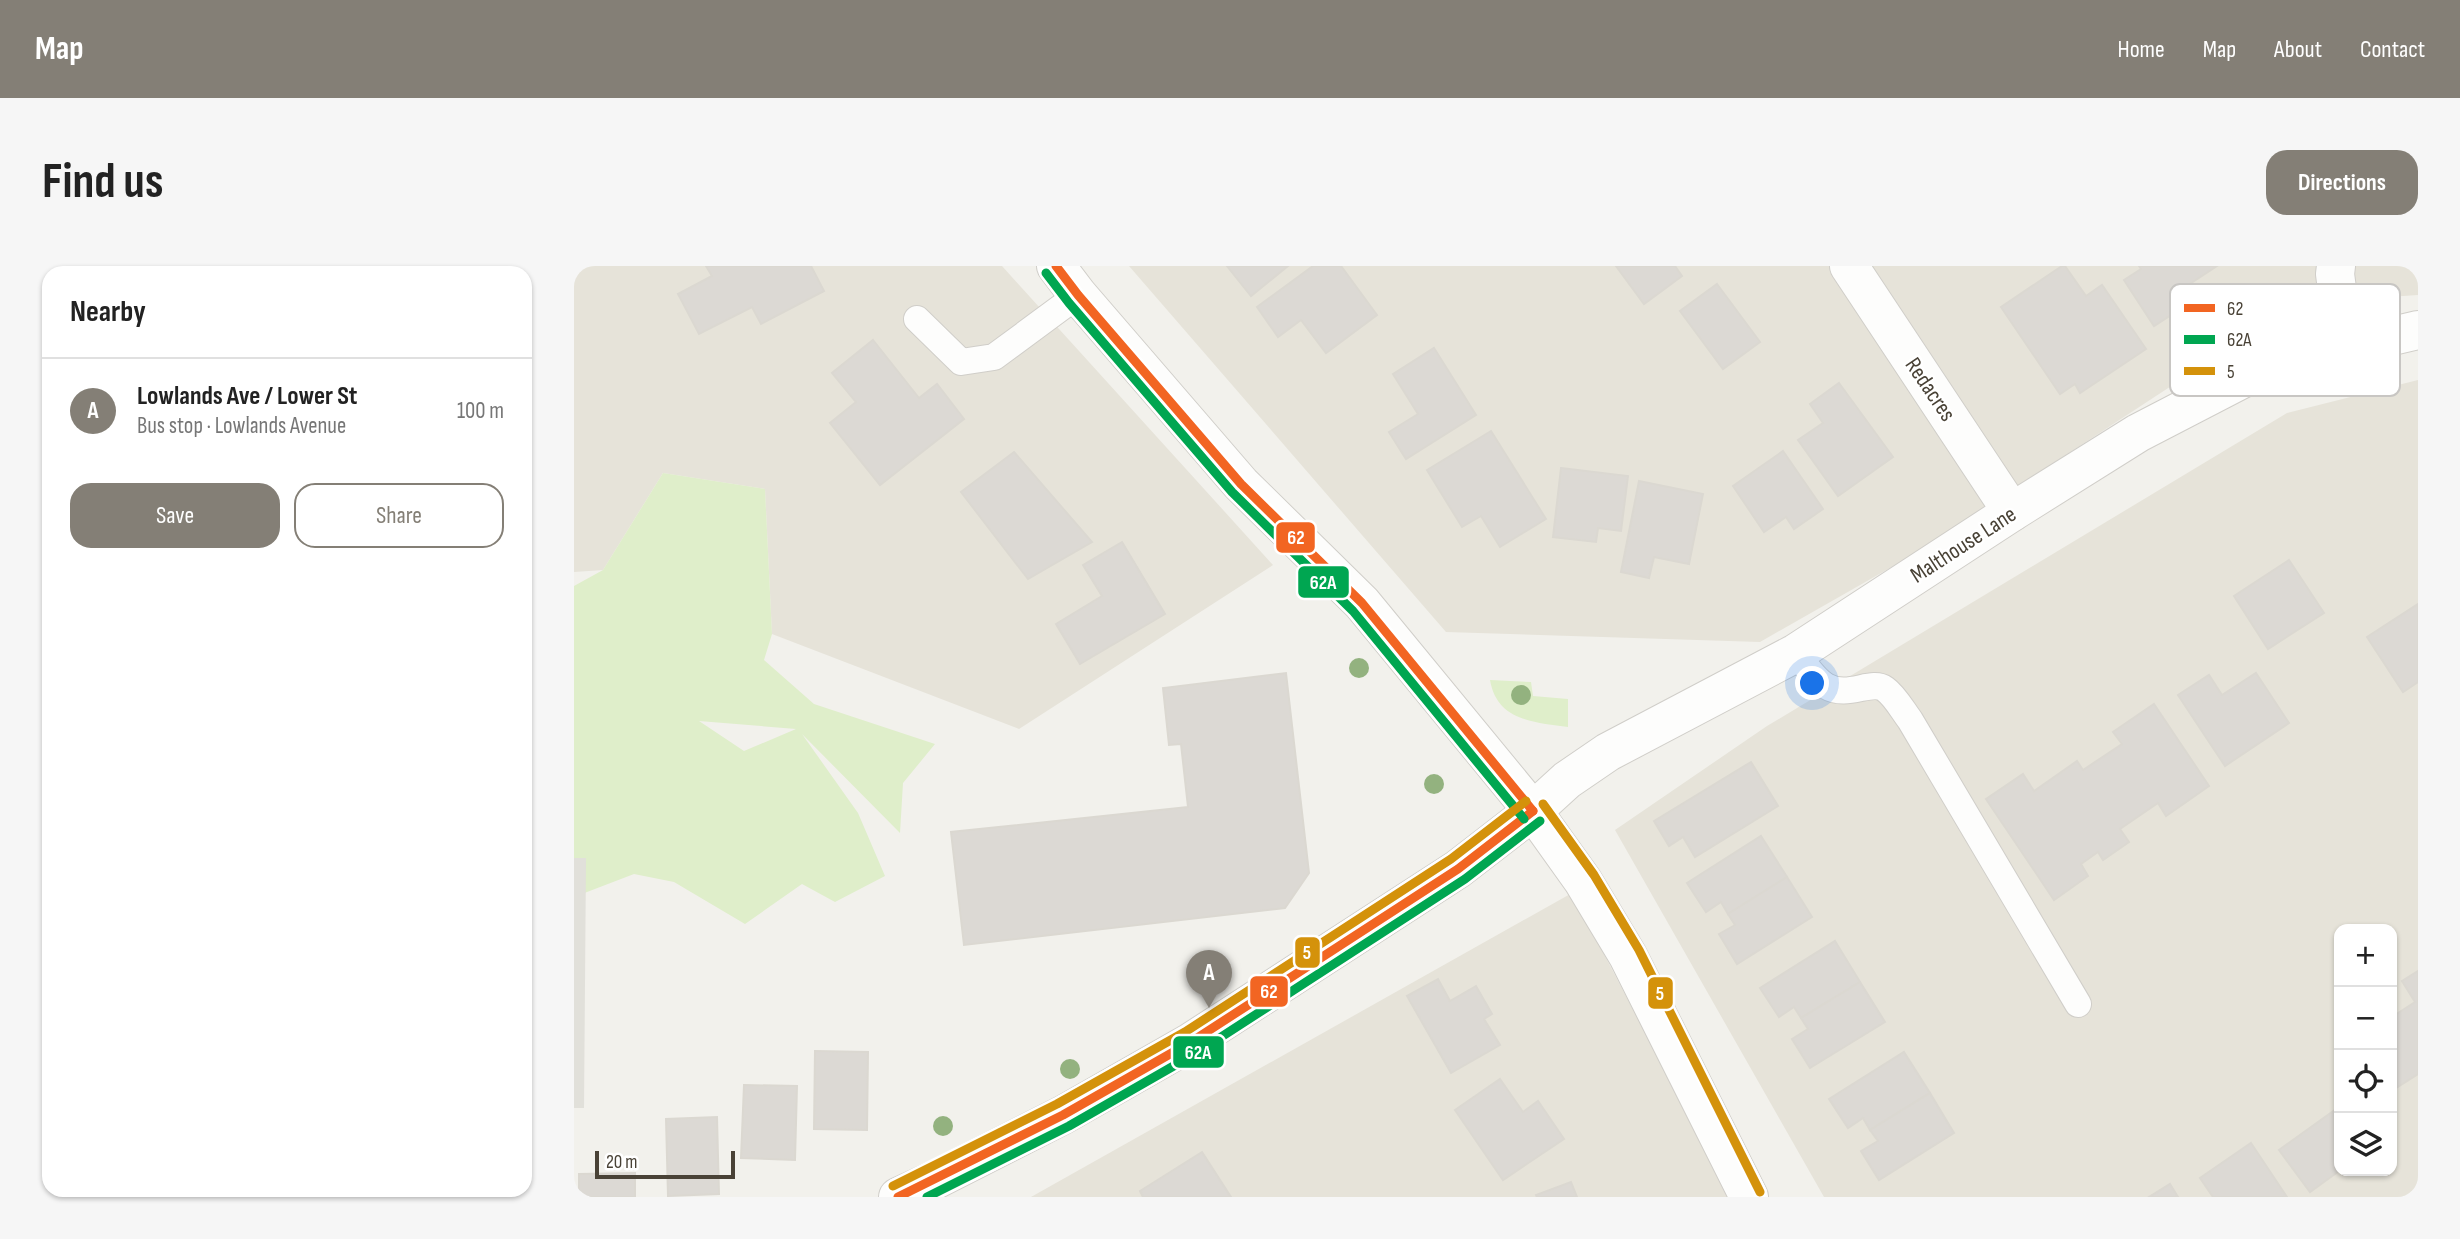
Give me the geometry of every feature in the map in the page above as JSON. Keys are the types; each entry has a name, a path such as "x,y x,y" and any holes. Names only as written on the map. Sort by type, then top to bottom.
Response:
{"street":[{"name":"Redacres","path":"1849,266 2012,512"},
{"path":"2336,266 2336,284"},
{"path":"1067,281 1241,484 1362,603 1533,811 1583,881 1628,956 1749,1197"},
{"name":"Malthouse Lane","path":"2400,335 2418,330"},
{"name":"Malthouse Lane","path":"898,1197 935,1181 1063,1115 1191,1042 1458,869 1533,811 1567,780 1608,752 1796,653 2138,433 2209,396"}],"lane":[{"path":"917,319 961,362 994,356 1067,281"},
{"path":"1796,653 1824,685 1839,692 1856,691 1873,685 1885,689 1910,720 2078,1004"}],"shaded area":[{"path":"574,266 1002,266 1273,565 1019,729 772,634 765,489 663,473 603,570 574,572"},
{"path":"1129,266 2418,266 2418,295 2400,296 2400,284 2170,284 2170,387 1918,552 1760,642 1446,632"},
{"path":"2418,380 2418,1197 1824,1197 1615,830 1767,726 2287,413 2354,396 2400,396 2400,385"},
{"path":"574,858 586,858 584,1108 574,1108"},
{"path":"1572,893 1731,1197 1031,1197"}],"green space":[{"path":"663,473 765,489 772,634 764,660 814,704 935,744 903,783 900,833 802,734 858,813 885,876 835,902 802,884 745,924 674,882 634,874 574,897 574,586 603,570","holes":["699,721 796,729 744,751"]},
{"path":"1490,680 1531,682 1533,696 1568,699 1568,727 1530,721 1509,712 1494,694"}],"building":[{"path":"706,266 811,266 824,291 761,324 752,307 699,334 678,294 712,276"},
{"path":"1227,266 1288,266 1251,296"},
{"path":"1313,266 1341,266 1377,315 1326,353 1301,320 1278,337 1257,307"},
{"path":"1616,266 1675,266 1682,276 1644,304"},
{"path":"2065,266 2086,296 2102,285 2146,349 2080,393 2075,384 2060,394 2001,307"},
{"path":"2139,266 2217,266 2190,284 2170,284 2170,316 2154,326 2124,280 2141,269"},
{"path":"1717,284 1760,342 1723,369 1680,311"},
{"path":"873,340 919,398 937,384 964,419 880,485 830,423 856,402 832,373"},
{"path":"1434,348 1476,415 1406,459 1389,432 1418,414 1393,374"},
{"path":"1839,383 1893,457 1838,496 1798,440 1823,423 1810,404"},
{"path":"1491,431 1546,519 1500,547 1481,516 1462,527 1427,470"},
{"path":"1783,451 1823,509 1794,529 1786,517 1764,532 1733,486"},
{"path":"1014,452 1092,542 1028,579 961,492"},
{"path":"1561,468 1628,476 1621,531 1598,528 1596,542 1553,537"},
{"path":"1639,481 1703,494 1689,564 1654,557 1649,578 1621,572"},
{"path":"1122,542 1165,614 1080,664 1056,624 1102,596 1083,565"},
{"path":"2289,560 2324,613 2268,649 2234,596"},
{"path":"2418,604 2418,682 2403,692 2367,637"},
{"path":"1286,673 1309,873 1285,908 964,945 951,832 1188,807 1181,744 1169,745 1163,688"},
{"path":"2256,673 2289,723 2225,766 2178,695 2209,675 2222,695"},
{"path":"2154,704 2209,786 2166,816 2158,803 2120,829 2129,842 2103,860 2098,852 2081,864 2088,876 2054,900 1986,799 2023,774 2034,791 2077,761 2083,770 2122,744 2113,732"},
{"path":"1751,762 1778,806 1695,857 1683,837 1669,846 1654,821"},
{"path":"1761,836 1787,877 1728,914 1721,902 1706,912 1687,883"},
{"path":"1787,877 1812,917 1737,964 1719,934 1735,925 1728,914"},
{"path":"1835,941 1860,982 1801,1018 1794,1007 1779,1017 1760,988"},
{"path":"2418,971 2418,1074 2397,1087 2397,1014 2415,1002 2402,981"},
{"path":"1438,979 1450,1001 1476,986 1492,1014 1484,1019 1500,1045 1451,1073 1407,996"},
{"path":"1860,982 1885,1022 1810,1068 1792,1039 1808,1029 1801,1018"},
{"path":"815,1051 868,1052 867,1130 814,1129"},
{"path":"1904,1052 1930,1093 1870,1130 1863,1118 1848,1128 1829,1099"},
{"path":"1500,1079 1523,1112 1538,1101 1564,1139 1503,1180 1455,1110"},
{"path":"744,1085 797,1086 795,1160 741,1158"},
{"path":"1930,1093 1954,1133 1879,1180 1861,1151 1878,1141 1870,1130"},
{"path":"2334,1111 2334,1175 2310,1192 2279,1150"},
{"path":"717,1117 719,1194 668,1196 666,1119"},
{"path":"2251,1143 2287,1197 2213,1197 2200,1178"},
{"path":"1202,1152 1231,1197 1143,1197 1140,1191"},
{"path":"635,1173 635,1197 579,1197 579,1174"},
{"path":"1571,1182 1577,1197 1536,1195"},
{"path":"2170,1184 2178,1197 2149,1197"}],"transit line":[{"name":"62","path":"1056,266 1241,484 1362,603 1533,811"},
{"name":"62A","path":"1046,273 1232,492 1353,611 1524,819"},
{"name":"5","path":"893,1186 1057,1104 1185,1032 1451,859 1526,801"},
{"name":"5","path":"1543,804 1594,875 1639,950 1760,1192"},
{"name":"62","path":"898,1197 1063,1115 1191,1042 1458,869 1533,811"},
{"name":"62A","path":"927,1197 1069,1126 1198,1052 1465,879 1540,821"}],"place":[{"name":"Lowlands Ave / Lower St","path":"1209,1008"}]}
